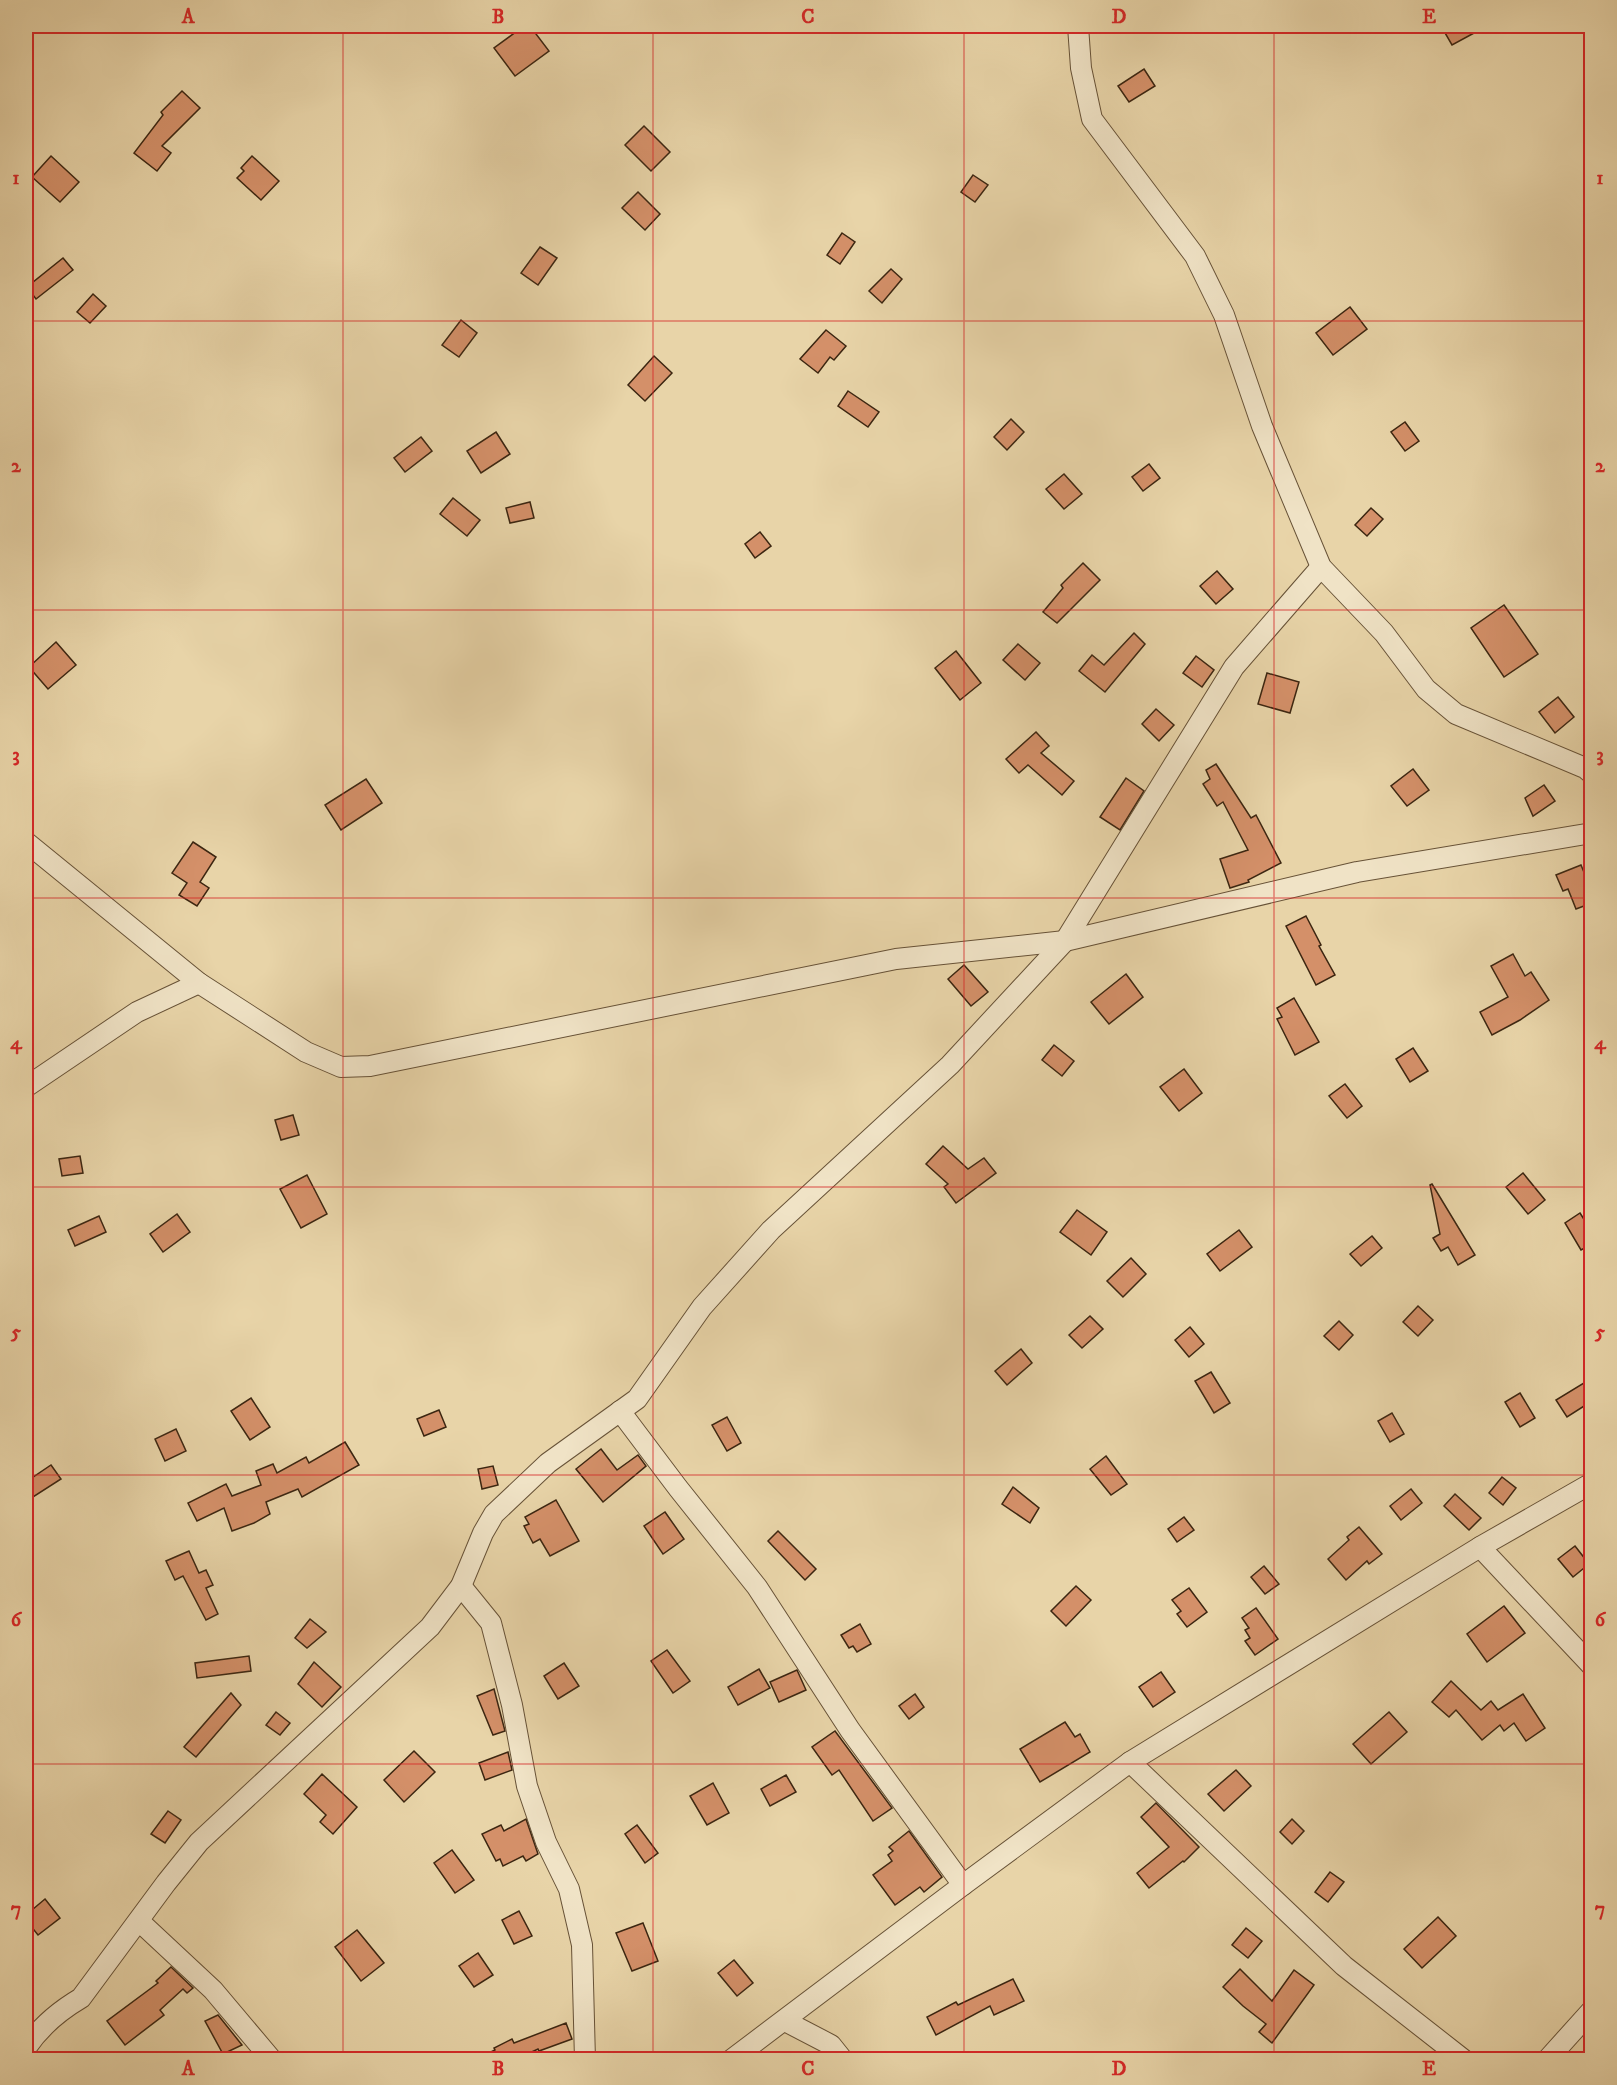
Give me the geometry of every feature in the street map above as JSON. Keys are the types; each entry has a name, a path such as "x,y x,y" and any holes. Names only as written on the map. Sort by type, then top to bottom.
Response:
{"street":[{"path":"1078,26 1081,68 1092,119 1195,256 1224,315 1262,426 1321,567 1384,633 1426,689 1456,714 1585,768 1592,774"},
{"path":"26,2048 35,2034 64,2008 81,1998 199,1842 430,1627 461,1586 483,1533 495,1514 548,1463 637,1399 702,1307 771,1230 950,1065 1065,941 1234,667 1321,567"},
{"path":"26,842 199,983 306,1052 341,1067 370,1066 896,959 1065,941 1357,872 1592,833"},
{"path":"26,1087 137,1012 199,983"},
{"path":"620,1411 757,1587 850,1730 963,1885"},
{"path":"731,2060 1130,1762 1480,1547 1592,1483"},
{"path":"1480,1547 1592,1666"},
{"path":"461,1586 491,1623 512,1704 527,1786 546,1842 569,1889 582,1945 585,2060"},
{"path":"1130,1762 1344,1966 1464,2060"},
{"path":"139,1921 213,1990 272,2060"},
{"path":"1547,2060 1592,2010"},
{"path":"785,2021 831,2046 843,2060"}],"building":[{"path":"524,26 530,26 549,51 515,76 494,48"},
{"path":"1441,26 1487,26 1452,45"},
{"path":"1144,69 1155,86 1129,102 1118,86"},
{"path":"182,91 200,108 162,146 171,153 157,171 134,153 163,115 161,112"},
{"path":"644,126 670,152 651,171 625,145"},
{"path":"51,156 79,182 60,202 32,177"},
{"path":"252,156 279,181 261,200 237,178 244,171 241,168"},
{"path":"973,175 988,185 975,202 961,192"},
{"path":"638,192 660,214 645,230 622,208"},
{"path":"842,233 855,242 840,264 827,255"},
{"path":"540,247 557,258 538,285 521,273"},
{"path":"63,258 73,270 36,299 27,287"},
{"path":"891,269 902,279 882,303 869,291"},
{"path":"93,294 106,306 90,323 77,312"},
{"path":"1350,307 1367,329 1333,355 1316,333"},
{"path":"461,320 477,333 459,357 442,345"},
{"path":"826,330 846,346 834,360 830,357 818,373 800,359"},
{"path":"654,356 672,373 645,401 628,385"},
{"path":"848,391 879,412 868,427 838,406"},
{"path":"1011,419 1024,432 1007,450 994,437"},
{"path":"1405,422 1419,441 1405,451 1391,432"},
{"path":"496,432 510,454 481,473 467,451"},
{"path":"421,437 432,451 405,472 394,458"},
{"path":"1149,464 1160,478 1143,491 1132,477"},
{"path":"1064,474 1082,494 1064,509 1046,489"},
{"path":"453,498 480,520 467,536 440,514"},
{"path":"530,502 534,518 510,523 506,508"},
{"path":"1371,508 1383,519 1367,536 1355,525"},
{"path":"760,532 771,546 755,558 745,544"},
{"path":"1083,563 1100,580 1057,623 1043,612 1063,588 1061,585"},
{"path":"1217,571 1233,589 1216,604 1200,586"},
{"path":"1504,605 1538,654 1504,677 1471,628"},
{"path":"1134,633 1145,644 1105,692 1079,671 1092,655 1104,665"},
{"path":"56,642 76,665 48,689 29,667"},
{"path":"1018,644 1040,663 1025,680 1003,660"},
{"path":"956,651 981,683 960,700 935,668"},
{"path":"1196,656 1214,670 1202,687 1183,673"},
{"path":"1267,673 1299,682 1290,713 1258,704"},
{"path":"1558,697 1574,717 1555,733 1539,712"},
{"path":"1156,709 1174,725 1159,741 1142,724"},
{"path":"1036,732 1049,746 1041,753 1074,781 1062,795 1028,765 1019,773 1006,759"},
{"path":"1216,764 1251,818 1256,815 1281,863 1248,880 1249,882 1230,888 1220,859 1248,850 1223,802 1217,806 1203,784 1210,779 1206,770"},
{"path":"1413,769 1429,790 1407,806 1391,786"},
{"path":"1126,778 1144,791 1120,830 1100,817"},
{"path":"366,779 382,803 341,830 325,805"},
{"path":"1544,785 1555,801 1533,816 1525,798"},
{"path":"193,842 216,857 200,882 209,888 197,906 179,895 187,883 172,873"},
{"path":"1581,865 1592,892 1592,903 1576,909 1568,889 1563,891 1556,875"},
{"path":"1306,916 1335,975 1316,985 1286,926"},
{"path":"1513,954 1525,976 1531,972 1549,1000 1520,1020 1492,1035 1480,1012 1508,997 1491,966"},
{"path":"964,965 988,992 971,1006 948,979"},
{"path":"1126,974 1143,997 1109,1024 1091,1002"},
{"path":"1294,998 1319,1042 1295,1055 1277,1019 1282,1017 1277,1008"},
{"path":"1054,1045 1074,1061 1062,1076 1042,1060"},
{"path":"1413,1048 1428,1071 1410,1082 1396,1059"},
{"path":"1184,1069 1202,1093 1179,1111 1160,1087"},
{"path":"1345,1084 1362,1106 1347,1118 1329,1096"},
{"path":"293,1115 299,1135 281,1140 275,1120"},
{"path":"943,1146 968,1169 984,1158 996,1173 956,1203 944,1187 948,1184 926,1164"},
{"path":"80,1156 83,1173 62,1176 59,1159"},
{"path":"1523,1173 1545,1200 1528,1214 1506,1187"},
{"path":"307,1175 327,1214 301,1228 280,1189"},
{"path":"1432,1184 1475,1255 1458,1265 1448,1247 1441,1251 1433,1238 1440,1234 1430,1185"},
{"path":"1077,1210 1107,1232 1091,1255 1060,1232"},
{"path":"1580,1213 1592,1232 1592,1244 1581,1250 1565,1223"},
{"path":"177,1214 190,1232 163,1252 150,1234"},
{"path":"99,1216 106,1232 75,1246 68,1230"},
{"path":"1239,1230 1252,1247 1220,1271 1207,1254"},
{"path":"1372,1236 1382,1248 1361,1266 1350,1254"},
{"path":"1131,1258 1146,1274 1123,1297 1107,1281"},
{"path":"1418,1306 1433,1320 1418,1336 1403,1322"},
{"path":"1090,1316 1103,1329 1082,1348 1069,1335"},
{"path":"1339,1321 1353,1335 1339,1350 1324,1336"},
{"path":"1190,1327 1204,1344 1189,1357 1175,1340"},
{"path":"1021,1349 1032,1363 1007,1385 995,1371"},
{"path":"1211,1372 1230,1403 1214,1413 1195,1381"},
{"path":"1592,1378 1592,1401 1567,1417 1556,1400"},
{"path":"1520,1393 1535,1418 1520,1427 1505,1402"},
{"path":"251,1398 270,1427 250,1440 231,1411"},
{"path":"439,1410 446,1427 424,1436 417,1419"},
{"path":"1392,1413 1404,1434 1390,1442 1378,1421"},
{"path":"727,1417 741,1443 727,1451 712,1425"},
{"path":"176,1429 186,1451 165,1461 155,1439"},
{"path":"345,1442 359,1465 302,1497 298,1489 266,1502 270,1514 254,1523 232,1531 224,1508 197,1521 188,1503 226,1484 232,1496 261,1485 256,1471 273,1464 277,1473 306,1457 309,1463"},
{"path":"601,1449 617,1470 638,1455 646,1466 603,1502 576,1469"},
{"path":"1106,1456 1127,1484 1111,1495 1090,1469"},
{"path":"51,1465 61,1479 33,1497 26,1482"},
{"path":"493,1466 498,1485 482,1489 478,1469"},
{"path":"1502,1477 1516,1488 1503,1505 1489,1493"},
{"path":"1013,1487 1039,1508 1030,1523 1002,1504"},
{"path":"1411,1489 1422,1503 1401,1520 1390,1506"},
{"path":"1455,1494 1481,1518 1469,1530 1444,1506"},
{"path":"556,1500 579,1541 550,1556 540,1539 533,1543 524,1526 529,1524 525,1517"},
{"path":"665,1512 684,1539 663,1554 644,1526"},
{"path":"1184,1517 1194,1530 1177,1542 1168,1529"},
{"path":"1359,1527 1382,1554 1369,1564 1367,1561 1346,1580 1328,1559 1349,1540 1347,1537"},
{"path":"778,1531 816,1569 805,1580 768,1541"},
{"path":"1575,1546 1589,1564 1573,1577 1558,1559"},
{"path":"189,1551 199,1573 206,1570 213,1585 206,1588 218,1614 206,1620 183,1576 175,1580 166,1561"},
{"path":"1264,1566 1279,1584 1265,1594 1251,1577"},
{"path":"1076,1586 1091,1600 1066,1626 1051,1611"},
{"path":"1189,1588 1207,1612 1187,1627 1177,1614 1181,1611 1172,1600"},
{"path":"1504,1606 1525,1633 1487,1662 1467,1634"},
{"path":"1256,1608 1278,1639 1255,1655 1245,1641 1250,1638 1245,1630 1249,1628 1242,1618"},
{"path":"310,1619 326,1632 307,1648 295,1638"},
{"path":"860,1624 871,1644 857,1652 853,1646 849,1648 841,1635"},
{"path":"667,1650 690,1681 673,1693 651,1661"},
{"path":"249,1656 251,1671 197,1678 195,1663"},
{"path":"314,1662 341,1687 322,1707 298,1684"},
{"path":"564,1663 579,1686 558,1699 544,1676"},
{"path":"759,1669 770,1688 738,1705 728,1687"},
{"path":"797,1670 806,1690 779,1702 770,1682"},
{"path":"1161,1672 1175,1692 1153,1707 1139,1687"},
{"path":"1451,1681 1481,1710 1491,1701 1498,1710 1523,1694 1545,1728 1526,1741 1514,1723 1504,1731 1500,1725 1482,1740 1456,1710 1449,1717 1432,1702"},
{"path":"494,1689 505,1731 493,1735 477,1696"},
{"path":"231,1693 241,1705 196,1757 184,1747"},
{"path":"915,1694 924,1707 909,1719 899,1706"},
{"path":"276,1712 290,1723 280,1735 266,1725"},
{"path":"1389,1712 1407,1732 1371,1764 1353,1744"},
{"path":"1065,1722 1075,1737 1080,1734 1090,1752 1040,1782 1020,1749"},
{"path":"835,1731 892,1808 873,1821 839,1770 832,1775 812,1747"},
{"path":"414,1751 435,1772 404,1802 384,1780"},
{"path":"508,1752 512,1770 485,1780 479,1763"},
{"path":"1236,1770 1251,1786 1224,1811 1208,1794"},
{"path":"322,1774 357,1807 333,1834 320,1822 326,1815 304,1794"},
{"path":"786,1775 796,1792 770,1806 761,1789"},
{"path":"713,1783 729,1813 707,1825 690,1796"},
{"path":"1156,1803 1199,1847 1184,1862 1149,1888 1137,1873 1169,1847 1141,1817"},
{"path":"168,1811 181,1820 165,1843 151,1834"},
{"path":"526,1819 538,1854 526,1861 523,1856 503,1866 500,1859 496,1861 482,1834 501,1825 504,1831"},
{"path":"1292,1819 1304,1831 1292,1844 1280,1832"},
{"path":"637,1825 658,1853 645,1863 625,1834"},
{"path":"909,1831 942,1877 924,1892 920,1887 895,1905 873,1875 892,1861 888,1855 893,1851 889,1847"},
{"path":"452,1850 474,1880 455,1893 434,1863"},
{"path":"1330,1872 1344,1882 1328,1902 1315,1892"},
{"path":"45,1899 60,1918 38,1935 26,1920 26,1915"},
{"path":"519,1911 532,1936 514,1944 502,1920"},
{"path":"1438,1917 1456,1936 1422,1968 1404,1949"},
{"path":"643,1923 658,1961 632,1971 616,1933"},
{"path":"1246,1928 1262,1941 1248,1958 1232,1945"},
{"path":"357,1930 384,1963 361,1981 335,1947"},
{"path":"478,1953 493,1975 474,1987 459,1966"},
{"path":"734,1960 753,1983 737,1996 718,1973"},
{"path":"171,1967 193,1988 187,1993 183,1989 160,2010 164,2015 125,2045 107,2021 158,1983 156,1981"},
{"path":"1240,1969 1272,2001 1294,1970 1314,1985 1272,2043 1259,2032 1266,2024 1223,1987"},
{"path":"1013,1979 1024,2001 994,2015 990,2006 936,2035 927,2017 956,2002 958,2005"},
{"path":"218,2015 242,2045 223,2054 205,2021"},
{"path":"566,2023 572,2039 539,2051 538,2049 521,2057 522,2060 474,2060 512,2039 514,2043"}]}
